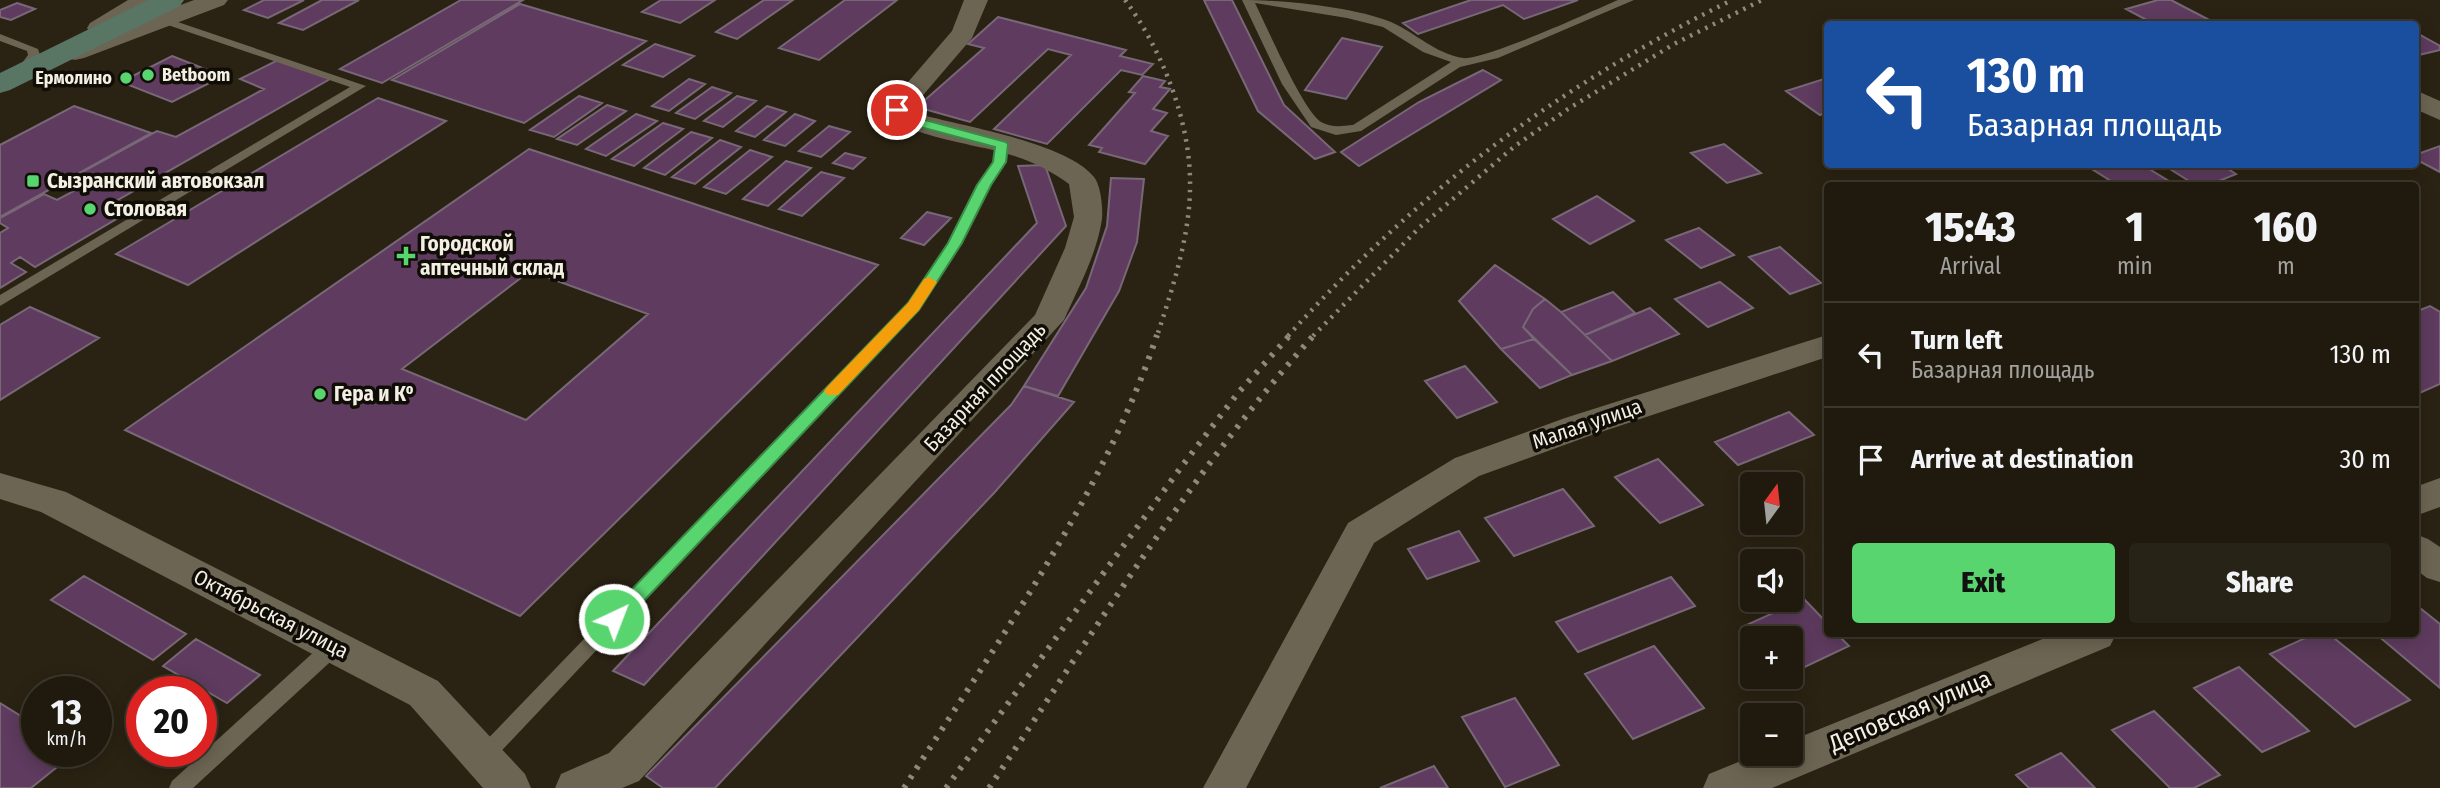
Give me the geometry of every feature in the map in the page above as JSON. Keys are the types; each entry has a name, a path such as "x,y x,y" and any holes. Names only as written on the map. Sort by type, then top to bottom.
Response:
{"street":[{"path":"17,76 145,0"},
{"path":"17,76 167,10 216,0"},
{"name":"Базарная площадь","path":"576,788 624,766 1048,320 1080,248 1088,217 1083,181 1068,169 1040,156 914,121 897,110 963,33 976,0"},
{"path":"2419,91 2440,83"},
{"path":"2419,100 2440,112"},
{"name":"Малая улица","path":"1224,788 1361,533 1467,467 1577,427 1824,347"},
{"name":"Октябрьская улица","path":"0,486 53,502 424,693 484,756 510,788"},
{"path":"2419,500 2440,492"},
{"path":"2419,551 2440,567"},
{"name":"Деповская улица","path":"1724,788 2089,637"}],"lane":[{"path":"1248,0 1288,84 1315,124 1336,131 1357,128 1456,64 1494,55 1628,0"},
{"path":"1258,0 1347,15 1387,25 1426,50 1464,62"},
{"path":"0,301 360,86 167,10"},
{"path":"3,40 32,49 34,55 17,76"},
{"path":"484,756 913,306 955,243 984,185 1000,162 1002,144"},
{"path":"179,788 334,646"}],"building":[{"path":"264,0 304,0 268,18 244,10"},
{"path":"322,0 359,0 303,30 279,23"},
{"path":"461,0 523,0 382,83 340,69"},
{"path":"661,0 715,0 680,23 642,12"},
{"path":"764,0 793,0 737,39 716,32"},
{"path":"845,0 897,0 819,60 779,48"},
{"path":"1204,0 1232,0 1284,105 1335,152 1315,159 1258,111"},
{"path":"1471,0 1578,0 1524,19 1503,5 1418,34 1403,23"},
{"path":"2158,0 2171,0 2211,21 2148,21 2126,9"},
{"path":"17,3 35,9 11,20 0,17 0,10"},
{"path":"520,4 646,41 524,123 392,80"},
{"path":"998,17 1126,50 1120,56 1153,64 1142,75 1121,70 1047,144 994,129 1071,55 1048,49 970,122 917,107 984,48 968,44"},
{"path":"2419,34 2440,46 2440,50 2419,55"},
{"path":"1342,38 1382,47 1346,99 1305,90"},
{"path":"655,44 694,56 663,77 623,65"},
{"path":"172,56 223,76 172,102 121,82"},
{"path":"278,60 330,79 118,200 135,208 35,267 20,257 11,263 26,272 0,288 0,233 8,228 0,223 0,218 44,194 57,200 87,184 73,177 157,131 176,137 264,89 240,79"},
{"path":"1483,70 1501,80 1359,166 1341,152 1419,102"},
{"path":"1143,76 1165,81 1160,87 1170,89 1153,109 1167,113 1151,131 1168,136 1145,164 1099,152 1102,148 1089,145 1135,93 1129,92"},
{"path":"689,79 705,84 669,111 652,106"},
{"path":"1824,79 1824,113 1820,115 1786,91"},
{"path":"712,87 731,93 695,119 676,113"},
{"path":"579,96 602,103 554,137 530,130"},
{"path":"737,96 756,101 723,127 704,121"},
{"path":"378,98 446,121 188,285 116,254"},
{"path":"607,105 626,111 577,145 557,139"},
{"name":"Сызранский автовокзал","path":"74,106 151,133 0,217 0,145"},
{"path":"767,106 786,112 755,137 736,131"},
{"path":"636,114 657,121 606,156 586,149"},
{"path":"795,114 815,121 785,146 764,140"},
{"path":"663,123 683,129 634,166 612,159"},
{"path":"829,126 850,132 821,157 799,151"},
{"path":"691,132 712,138 665,175 644,168"},
{"path":"720,140 741,147 695,184 672,177"},
{"path":"1724,144 1761,173 1727,183 1691,153"},
{"path":"2440,146 2440,172 2419,161 2419,154"},
{"name":"Гера и К⁰","path":"529,149 878,265 520,616 125,430","holes":["530,271 648,314 526,420 402,369"]},
{"path":"750,150 772,157 726,194 704,187"},
{"path":"845,153 865,158 853,169 833,163"},
{"path":"786,161 811,168 768,206 743,199"},
{"path":"1045,165 1066,226 644,685 613,671 1037,223 1018,166"},
{"path":"2090,168 2148,168 2170,182 2113,182"},
{"path":"2168,168 2226,168 2236,174 2217,182 2191,182"},
{"path":"821,172 844,178 802,216 779,209"},
{"path":"1111,178 1144,179 1137,242 1119,291 1058,396 1024,386 1086,288 1107,226"},
{"path":"1597,196 1634,221 1590,244 1553,219"},
{"path":"927,212 951,218 924,245 901,238"},
{"path":"1699,228 1734,255 1701,268 1666,240"},
{"path":"1780,247 1821,283 1790,294 1749,257"},
{"path":"1495,265 1545,299 1533,309 1523,327 1534,339 1501,349 1459,301"},
{"path":"1720,282 1753,308 1708,327 1675,299"},
{"path":"1613,292 1635,313 1585,335 1561,312"},
{"path":"1545,299 1612,361 1572,375 1523,327 1533,309"},
{"path":"2430,306 2440,312 2440,384 2419,393 2419,310"},
{"path":"30,307 99,338 0,400 0,325"},
{"path":"1650,308 1679,334 1612,361 1585,335"},
{"path":"1534,339 1572,375 1540,388 1501,349"},
{"path":"1465,366 1497,402 1457,418 1425,381"},
{"path":"1024,386 1074,402 994,493 715,788 663,788 646,776 1011,405"},
{"path":"1789,412 1814,435 1738,465 1715,442"},
{"path":"1658,459 1703,505 1660,523 1615,477"},
{"path":"1563,489 1594,526 1514,556 1485,518"},
{"path":"1459,531 1479,561 1427,579 1408,549"},
{"path":"84,576 186,634 153,660 51,600"},
{"path":"1671,577 1695,606 1578,652 1556,622"},
{"path":"1804,599 1824,620 1824,637 1840,637 1849,646 1803,668 1803,626 1744,626 1775,612 1803,612"},
{"path":"2419,607 2440,624 2440,688 2380,637 2419,637"},
{"path":"2307,637 2333,637 2410,700 2355,727 2270,654"},
{"path":"196,639 260,675 227,703 217,697 217,676 180,676 163,666"},
{"path":"1654,646 1704,708 1633,739 1585,674"},
{"path":"2239,667 2309,731 2262,752 2194,688"},
{"path":"1515,698 1559,765 1505,787 1462,717"},
{"path":"0,703 21,716 21,767 57,767 31,788 0,788"},
{"path":"2154,711 2220,775 2194,788 2170,788 2112,730"},
{"path":"2061,753 2095,788 2029,788 2016,775"},
{"path":"1434,766 1448,788 1380,788"}],"railway":[{"path":"1125,0 1163,65 1180,115 1189,165 1187,227 1174,283 1157,336"},
{"path":"1288,336 1337,283 1388,234 1494,146 1608,68 1732,0"},
{"path":"1313,336 1420,227 1515,146 1568,109 1674,44 1762,0"},
{"path":"904,788 1010,625 1077,511 1135,394 1157,335"},
{"path":"946,788 1182,466 1238,393 1290,335"},
{"path":"989,788 1184,498 1269,388 1314,335"}],"slow traffic":[{"path":"832,391 913,306 929,282"}],"place":[{"name":"Betboom","path":"148,75"},
{"name":"Ермолино","path":"126,78"},
{"name":"Сызранский автовокзал","path":"33,181"},
{"name":"Столовая","path":"90,209"},
{"name":"Городской аптечный склад","path":"406,256"},
{"name":"Гера и К⁰","path":"320,394"}],"route":[{"path":"614,619 913,306 955,243 984,185 1000,162 1002,144 914,121 897,110"}]}
